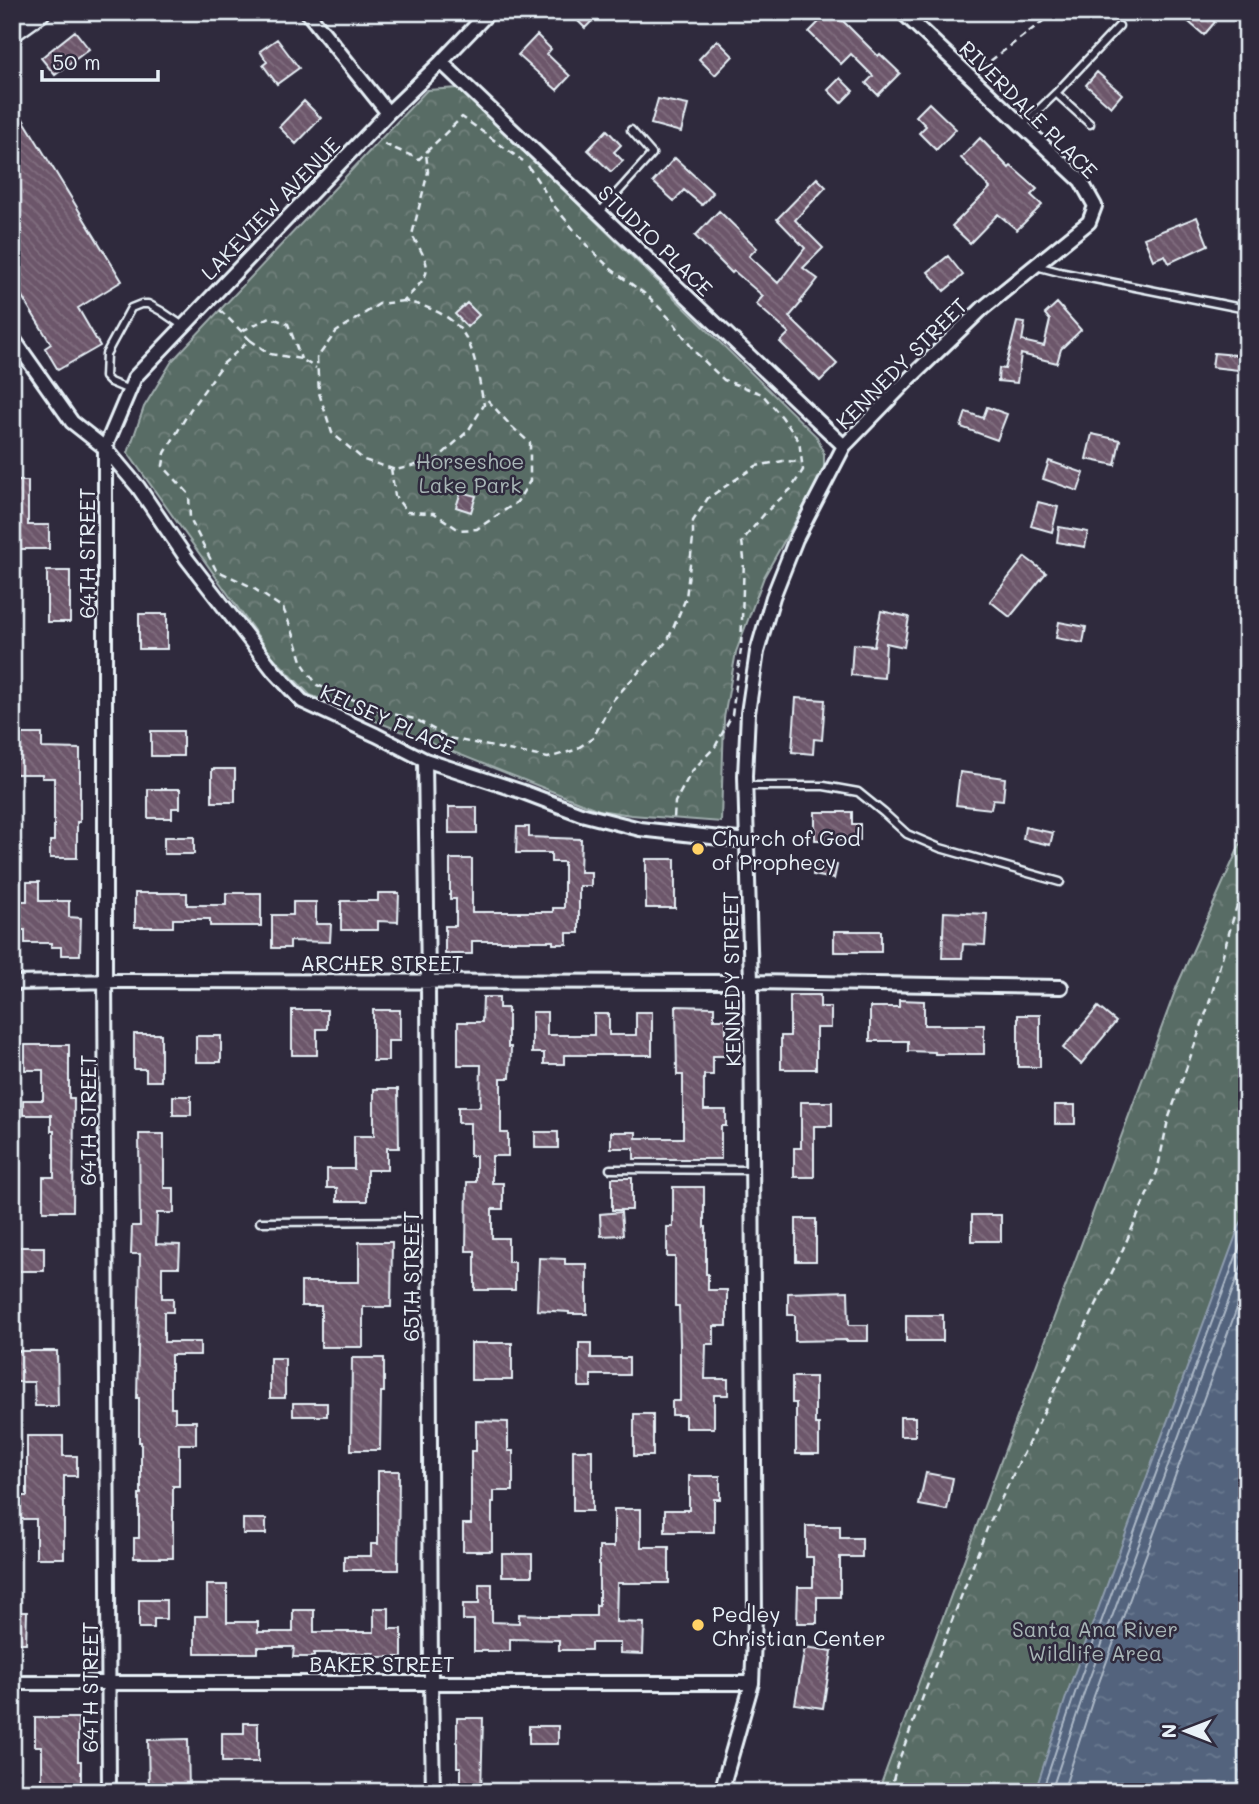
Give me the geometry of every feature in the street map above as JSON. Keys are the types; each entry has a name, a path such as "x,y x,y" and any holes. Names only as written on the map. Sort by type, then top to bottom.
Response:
{"main road":[{"path":"12,32 40,12"}],"street":[{"path":"307,12 388,113"},
{"name":"LAKEVIEW AVENUE","path":"105,448 135,377 388,113 489,12"},
{"name":"RIVERDALE PLACE","path":"902,12 1081,181 1095,206"},
{"name":"STUDIO PLACE","path":"441,62 844,446"},
{"name":"KENNEDY STREET","path":"721,1792 752,1683 755,1618 751,982 745,786 748,713 757,652 769,608 796,539 844,446 983,308 1089,222 1095,206"},
{"name":"KELSEY PLACE","path":"12,337 72,422 105,448 138,487 187,559 273,670 302,701 425,760 580,814 640,829 747,841"},
{"name":"64TH STREET","path":"105,448 109,1792"},
{"name":"65TH STREET","path":"425,760 433,1792"},
{"name":"ARCHER STREET","path":"12,983 751,982 1061,987"},
{"name":"BAKER STREET","path":"12,1683 752,1683"}],"lane":[{"path":"1022,126 1119,26"},
{"path":"1056,93 1090,124"},
{"path":"598,212 652,154 631,130"},
{"path":"1036,266 1241,308"},
{"path":"129,390 105,377 105,364 106,354 131,308 148,304 183,326"},
{"path":"745,786 824,786 858,792 907,834 940,848 1060,882"},
{"path":"610,1169 752,1170"},
{"path":"260,1222 429,1221"}],"path":[{"path":"970,77 1055,12"},
{"path":"384,144 419,159 463,117 526,163 555,207 589,248 611,269 649,297 674,323 695,352 724,380 762,394 799,441 803,471 791,489 766,512 742,541 744,559 741,649 732,715 715,747 692,771 675,802 674,833"},
{"path":"404,302 428,273 427,260 412,235 428,172 426,153"},
{"path":"404,302 425,306 452,320 470,342 484,405 468,431 436,460 396,470 365,460 332,433 319,393 317,369 317,358 336,332 379,304 404,302"},
{"path":"220,310 250,340 270,354 301,359 317,369"},
{"path":"242,331 270,317 288,324 301,359"},
{"path":"250,340 223,364 190,410 165,453 163,466 189,494 190,519 216,569 250,586 283,608 303,664 317,685 384,712 415,719 449,738 548,758 575,750 593,738 613,700 668,640 686,598 694,521 708,498 756,466 783,461 802,462"},
{"path":"391,468 395,496 407,512 434,513 459,530 477,529 517,502 530,481 530,443 482,395"},
{"path":"890,1792 897,1765 988,1526 1119,1258 1157,1172 1168,1120 1208,1007 1247,870"}],"green space":[{"name":"Horseshoe Lake Park","path":"459,88 817,437 824,454 824,470 764,577 736,652 724,718 721,822 599,810 310,695 272,656 128,453 144,407 172,361 427,90"},
{"name":"Santa Ana River Wildlife Area","path":"1247,829 1247,1792 878,1792 1177,986"}],"water":[{"path":"1247,1211 1247,1792 1035,1792 1069,1688"}],"building":[{"path":"569,12 601,12 585,28"},
{"path":"829,12 834,12 878,56 880,54 900,73 878,95 866,83 873,76 851,54 841,64 809,32"},
{"path":"1177,12 1203,12 1215,22 1204,35"},
{"path":"75,31 89,49 55,75 41,58"},
{"path":"537,35 551,49 547,54 570,76 557,90 518,55"},
{"path":"277,39 299,68 277,84 263,65 267,62 260,51"},
{"path":"717,40 733,56 715,75 699,59"},
{"path":"1097,72 1122,94 1111,107 1086,85"},
{"path":"840,78 853,91 841,103 828,90"},
{"path":"658,99 688,105 681,132 651,124"},
{"path":"12,101 122,281 78,308 100,346 58,370 45,348 51,344 12,280"},
{"path":"304,101 321,118 296,144 279,127"},
{"path":"929,103 956,129 936,150 919,133 926,126 916,116"},
{"path":"607,130 621,145 614,152 623,161 611,172 588,150"},
{"path":"980,138 1009,168 1011,166 1037,189 1031,195 1042,205 1017,230 998,214 970,243 952,226 990,188 961,158"},
{"path":"675,158 713,193 702,205 684,190 674,201 653,182"},
{"path":"817,178 826,187 795,220 823,248 803,268 818,279 789,317 837,364 820,381 780,342 789,333 756,304 763,296 734,271 732,273 695,236 719,211 757,248 749,256 778,283 805,248 777,219"},
{"path":"1197,217 1208,245 1169,263 1165,255 1153,260 1144,238"},
{"path":"948,256 963,275 944,291 928,272"},
{"path":"467,303 479,315 467,327 455,314"},
{"path":"1057,303 1081,330 1061,349 1057,363 1021,354 1017,383 998,381 999,368 1005,369 1017,322 1025,323 1022,341 1044,346 1050,320 1045,314"},
{"path":"1214,353 1247,356 1247,371 1212,367"},
{"path":"987,407 1007,414 997,440 961,427 966,412 983,418"},
{"path":"1092,434 1120,440 1115,465 1086,459"},
{"path":"1049,461 1084,473 1078,491 1043,479"},
{"path":"12,481 28,481 28,525 49,525 49,549 12,549"},
{"path":"461,492 476,496 471,512 456,507"},
{"path":"1038,502 1058,507 1052,532 1031,526"},
{"path":"1059,527 1088,532 1085,547 1057,542"},
{"path":"1025,557 1046,573 1010,617 990,601"},
{"path":"47,571 70,571 70,622 47,622"},
{"path":"881,611 909,617 904,647 886,643 884,678 851,675 853,644 874,646"},
{"path":"139,614 167,614 167,649 139,649"},
{"path":"1059,622 1086,627 1083,643 1056,638"},
{"path":"796,698 825,700 822,740 814,739 813,754 792,752"},
{"path":"151,731 183,731 183,756 151,756"},
{"path":"18,734 42,734 42,748 80,749 77,858 50,858 50,841 54,841 54,778 42,778 42,774 12,774 12,760 18,760"},
{"path":"212,769 235,769 235,802 212,802"},
{"path":"960,772 1005,778 1003,800 993,799 991,809 956,805"},
{"path":"148,789 180,789 180,808 172,808 172,818 148,818"},
{"path":"449,807 477,807 477,833 449,833"},
{"path":"815,812 852,812 852,824 860,824 860,840 815,840"},
{"path":"517,827 529,827 529,837 581,839 580,872 591,872 591,886 579,886 579,933 567,933 567,944 553,944 553,941 472,941 472,954 445,954 445,926 456,926 456,899 450,899 450,859 472,859 472,912 553,912 553,908 564,908 564,862 551,862 551,853 516,853"},
{"path":"1025,827 1053,833 1050,845 1023,839"},
{"path":"164,837 194,837 194,854 164,854"},
{"path":"646,859 675,859 675,908 646,908"},
{"path":"815,861 837,865 834,879 813,875"},
{"path":"27,882 39,882 39,901 69,901 69,917 81,918 80,955 61,955 61,947 51,947 51,943 25,943 25,930 12,930 12,901 27,901"},
{"path":"135,893 187,893 187,905 226,905 226,893 261,893 261,926 210,926 210,919 173,919 173,927 135,927"},
{"path":"378,893 399,893 398,922 378,921 378,930 341,930 341,901 378,901"},
{"path":"293,902 316,902 316,924 331,924 330,942 290,941 290,948 272,948 272,915 293,915"},
{"path":"944,912 987,914 985,945 963,944 962,958 942,958"},
{"path":"834,931 881,931 881,952 834,952"},
{"path":"790,995 820,995 820,1007 831,1007 831,1028 816,1028 816,1069 781,1069 781,1036 790,1036"},
{"path":"483,997 499,997 499,1008 508,1008 510,1078 501,1078 501,1133 508,1133 508,1156 492,1156 492,1183 503,1183 503,1209 492,1209 492,1238 508,1238 508,1262 515,1262 515,1290 475,1290 475,1251 466,1251 467,1182 476,1182 476,1156 470,1156 470,1123 458,1123 458,1107 480,1107 481,1065 458,1065 458,1022 482,1022"},
{"path":"899,1000 924,1001 924,1025 984,1025 984,1054 908,1051 908,1041 870,1041 870,1007 899,1007"},
{"path":"676,1006 714,1007 714,1019 726,1019 726,1056 713,1056 713,1075 704,1075 704,1110 726,1110 726,1126 721,1126 721,1159 634,1159 634,1148 611,1148 611,1132 636,1132 636,1138 683,1138 683,1075 677,1075"},
{"path":"1098,1007 1116,1022 1081,1064 1063,1048"},
{"path":"292,1010 327,1010 327,1029 317,1029 317,1055 292,1055"},
{"path":"373,1010 400,1010 400,1041 388,1041 388,1061 373,1061"},
{"path":"532,1012 547,1012 547,1035 594,1035 594,1014 609,1014 609,1035 636,1035 636,1012 652,1012 652,1055 564,1055 564,1064 544,1064 544,1053 532,1053"},
{"path":"1018,1015 1040,1015 1040,1067 1018,1067"},
{"path":"134,1034 161,1034 161,1081 146,1081 146,1069 134,1069"},
{"path":"196,1036 221,1036 221,1062 196,1062"},
{"path":"25,1045 69,1045 69,1098 74,1098 73,1211 43,1211 43,1177 54,1177 54,1131 51,1131 51,1115 23,1115 23,1100 43,1100 43,1070 25,1070"},
{"path":"374,1089 398,1089 399,1148 387,1148 387,1170 367,1170 367,1201 337,1201 337,1188 327,1188 327,1169 354,1169 354,1136 374,1136"},
{"path":"173,1096 191,1096 191,1115 173,1115"},
{"path":"801,1102 832,1102 832,1126 814,1126 814,1177 794,1177 794,1148 801,1148"},
{"path":"1055,1105 1075,1105 1075,1124 1055,1124"},
{"path":"535,1132 558,1132 558,1148 535,1148"},
{"path":"139,1134 164,1134 164,1188 174,1188 174,1213 157,1213 156,1244 180,1245 179,1267 162,1267 162,1298 173,1298 173,1312 164,1312 164,1342 200,1342 200,1355 171,1355 171,1408 175,1408 175,1421 196,1421 196,1444 179,1444 179,1486 173,1486 173,1558 134,1558 134,1538 139,1538 141,1494 141,1442 137,1398 140,1254 131,1254 132,1226 140,1226"},
{"path":"612,1178 632,1178 632,1210 612,1210"},
{"path":"673,1187 704,1187 708,1290 727,1290 727,1326 714,1326 714,1344 706,1344 705,1379 728,1379 728,1395 714,1395 714,1428 685,1428 685,1415 672,1415 672,1401 680,1401 679,1306 675,1306 675,1257 667,1257 667,1227 673,1227"},
{"path":"621,1212 623,1235 601,1236 600,1214"},
{"path":"972,1215 1001,1215 1001,1241 972,1241"},
{"path":"796,1219 816,1219 816,1261 796,1261"},
{"path":"359,1242 392,1242 391,1307 363,1307 363,1347 321,1347 321,1306 301,1306 301,1282 359,1282"},
{"path":"12,1247 44,1247 44,1271 12,1271"},
{"path":"539,1258 565,1259 565,1264 587,1264 587,1314 537,1310"},
{"path":"848,1291 849,1325 868,1325 868,1341 795,1341 795,1315 788,1315 788,1293"},
{"path":"906,1315 943,1315 943,1341 906,1341"},
{"path":"471,1343 512,1343 512,1380 471,1380"},
{"path":"579,1343 591,1343 591,1358 629,1358 629,1375 591,1375 591,1387 579,1387"},
{"path":"12,1351 57,1351 58,1406 35,1406 34,1382 13,1382"},
{"path":"270,1358 285,1358 285,1398 270,1398"},
{"path":"352,1358 384,1358 380,1450 351,1450"},
{"path":"792,1377 815,1377 815,1424 819,1424 819,1454 796,1454 796,1403 792,1403"},
{"path":"293,1403 327,1403 327,1416 293,1416"},
{"path":"634,1414 653,1414 653,1456 634,1456"},
{"path":"900,1417 915,1417 915,1436 900,1436"},
{"path":"476,1421 508,1422 508,1451 513,1451 513,1491 494,1491 492,1551 463,1551 463,1524 471,1524 471,1451 476,1451"},
{"path":"27,1436 63,1436 63,1456 77,1456 77,1476 64,1476 64,1558 36,1558 36,1519 12,1519 12,1496 27,1496"},
{"path":"573,1450 592,1450 592,1511 573,1511"},
{"path":"378,1471 399,1471 398,1570 344,1570 344,1556 371,1556 371,1544 378,1544"},
{"path":"926,1473 953,1478 947,1510 919,1505"},
{"path":"689,1476 720,1476 720,1499 714,1499 714,1532 665,1532 665,1510 689,1510"},
{"path":"614,1509 641,1509 641,1547 669,1547 669,1583 617,1583 616,1622 644,1623 643,1654 620,1653 620,1643 591,1643 591,1650 559,1650 559,1640 510,1639 510,1651 474,1651 474,1620 463,1620 463,1604 479,1604 479,1584 492,1584 492,1622 519,1623 519,1614 596,1616 596,1605 599,1605 599,1547 614,1547"},
{"path":"243,1519 266,1519 266,1534 243,1534"},
{"path":"806,1526 840,1526 840,1538 862,1538 862,1557 840,1557 840,1597 817,1597 817,1623 797,1623 798,1587 813,1587 813,1557 806,1557"},
{"path":"502,1554 532,1554 532,1576 502,1576"},
{"path":"207,1585 227,1585 227,1622 258,1622 258,1632 293,1632 293,1610 314,1610 314,1632 374,1632 374,1608 389,1608 389,1629 402,1629 402,1657 374,1657 374,1653 314,1653 314,1657 293,1657 294,1647 258,1647 258,1653 195,1653 195,1616 207,1616"},
{"path":"139,1600 166,1600 166,1619 154,1619 154,1628 139,1628"},
{"path":"12,1612 27,1612 26,1643 12,1643"},
{"path":"805,1647 832,1651 823,1708 795,1704"},
{"path":"35,1718 78,1718 81,1792 42,1792 42,1746 35,1746"},
{"path":"457,1718 483,1718 481,1792 461,1792 461,1767 457,1767"},
{"path":"244,1723 258,1723 258,1762 222,1762 222,1733 244,1733"},
{"path":"529,1726 558,1726 558,1744 529,1744"},
{"path":"188,1739 189,1792 149,1792 148,1740"}],"place":[{"name":"Church of God of Prophecy","path":"698,849"},
{"name":"Pedley Christian Center","path":"698,1625"}]}
